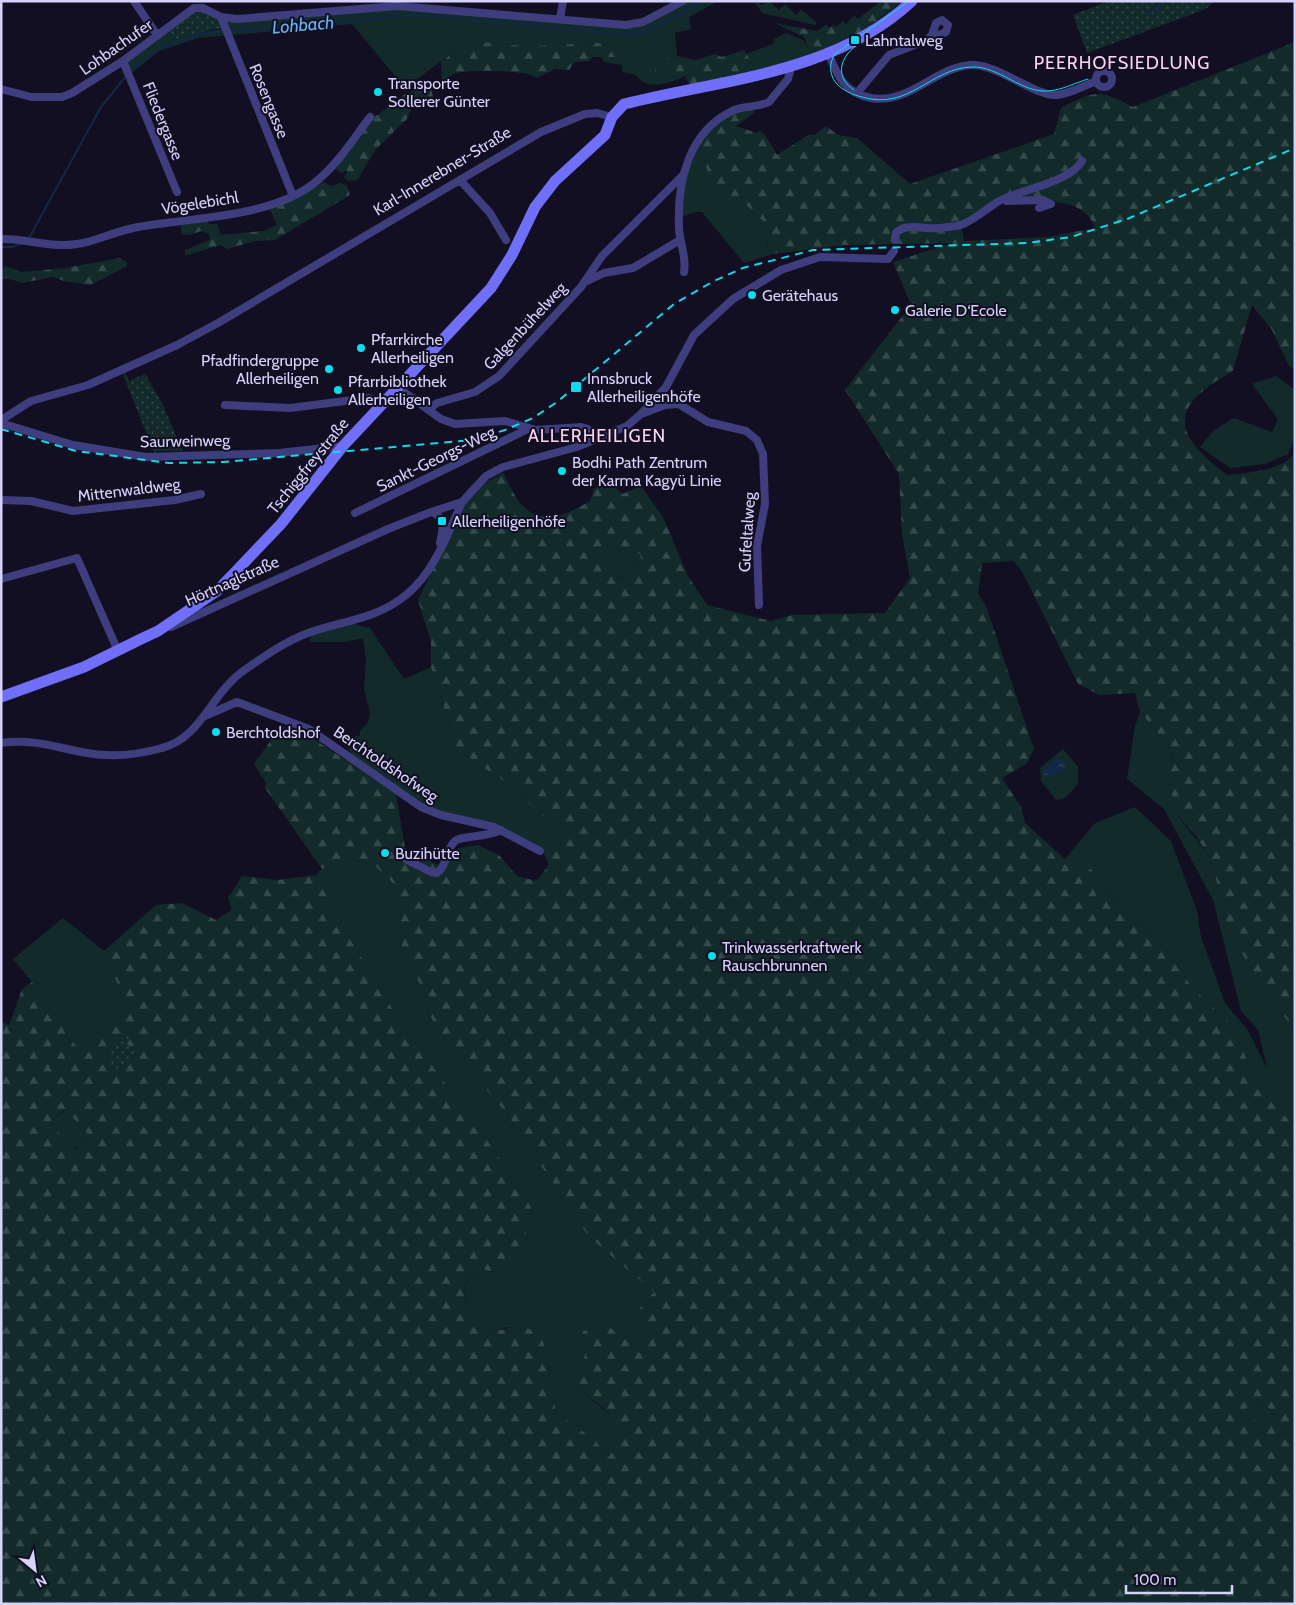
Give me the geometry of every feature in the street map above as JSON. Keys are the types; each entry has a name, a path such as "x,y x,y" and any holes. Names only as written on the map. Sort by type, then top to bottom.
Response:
{"street":[{"path":"134,1 157,35"},
{"path":"335,1 335,10"},
{"path":"560,19 562,1"},
{"name":"Lohbachufer","path":"1,90 30,97 62,97 124,64 157,35 194,8 203,8 222,17 238,19 335,10 448,5 560,19 634,24 683,1"},
{"path":"612,117 624,104 790,67 829,55 860,40 912,1"},
{"name":"Rosengasse","path":"222,17 293,196"},
{"path":"857,93 889,55 927,40"},
{"path":"829,55 842,82 857,93 880,99 898,97 952,70 969,66 990,68 1051,95 1063,93 1096,81"},
{"name":"Fliedergasse","path":"124,64 178,192"},
{"path":"684,272 685,261 680,240 678,197 691,153 709,129 732,110 769,102 788,79 790,67"},
{"name":"Karl-Innerebner-Straße","path":"1,422 31,401 88,385 211,327 523,141 585,114 597,113 612,117"},
{"name":"Vögelebichl","path":"1,239 24,240 64,246 85,244 136,227 268,205 293,196 324,175 370,117"},
{"name":"Tschiggfreystraße","path":"158,631 208,598 226,583 281,524 343,446 491,288 512,255 535,207 555,181 605,135 612,117"},
{"path":"895,240 896,233 901,229 920,226 932,229 963,224 1000,201 1060,178 1078,167 1082,161"},
{"name":"Galgenbühelweg","path":"428,409 438,403 471,394 495,380 584,282 602,256 683,175"},
{"path":"460,180 490,213 506,240"},
{"path":"1000,201 1043,200 1051,204 1039,208"},
{"name":"Galgenbühelweg","path":"584,282 604,273 633,268 680,240"},
{"path":"559,450 577,447 627,426 666,387 694,335 725,305 781,270 812,258 892,254"},
{"name":"Sankt-Georgs-Weg","path":"397,388 441,419 455,424 505,421 528,429 542,430 581,427 588,429 592,436"},
{"path":"225,405 290,408 369,398 379,407"},
{"name":"Gufeltalweg","path":"641,414 665,405 679,404 708,422 746,431 757,440 763,454 765,504 756,546 759,605"},
{"path":"1,743 34,742 100,755 129,756 176,743 188,734 205,716 217,696 236,676 292,641 309,633 361,619 396,603 412,590 437,555 462,502 478,484 495,471 559,450 641,414"},
{"name":"Saurweinweg","path":"1,422 73,445 146,457 279,453 343,446"},
{"name":"Sankt-Georgs-Weg","path":"355,513 528,429"},
{"name":"Mittenwaldweg","path":"1,500 31,501 72,511 175,500 201,494"},
{"name":"Hörtnaglstraße","path":"1,697 84,667 158,631 174,626 401,523 462,502"},
{"path":"431,512 439,516 442,522 437,555"},
{"path":"1,579 77,558 118,651"},
{"name":"Berchtoldshofweg","path":"205,716 237,702 299,724 341,750 421,807 441,815 502,830 540,851"},
{"path":"407,860 437,873 443,869 453,843 459,838 492,835 502,830"}],"green space":[{"path":"683,1 718,1 689,17 691,29 675,33 677,56 658,61 660,77 685,76 666,83 652,85 641,80 636,75 622,72 622,65 604,62 601,57 634,57 633,49 598,43 525,46 506,44 459,48 405,88 352,24 198,38 159,51 129,75 121,73 126,67 123,61 165,29 171,40 220,29 221,17 397,6 634,24"},
{"path":"754,1 762,5 769,1 779,10 785,4 796,15 801,9 817,23 815,25 762,13"},
{"path":"881,1 903,1 866,29 819,52 812,47 808,48 804,37 774,23 817,31 826,25 830,28 833,25 836,27 843,21 846,24 854,15 858,19"},
{"path":"1109,1 1214,1 1206,9 1087,53 1073,15"},
{"path":"194,8 214,11 224,27 171,40 165,29"},
{"path":"786,33 803,40 808,48 812,47 819,52 814,51 817,53 758,74 746,54 775,43 773,40"},
{"path":"482,42 525,46 598,43 634,49 634,57 593,57 589,61 575,62 569,70 555,69 537,78 522,73 474,71 453,74 442,80 441,62 459,48"},
{"path":"1295,42 1295,369 1289,366 1272,330 1252,305 1233,371 1207,387 1192,402 1186,414 1185,426 1189,437 1196,447 1227,475 1254,472 1274,467 1290,458 1295,452 1295,1031 1255,977 1225,922 1215,874 1206,852 1196,836 1174,811 1169,780 1173,760 1167,743 1140,712 1135,693 1100,695 1078,684 1023,573 1014,561 982,563 978,594 986,606 1034,749 1027,763 1002,778 1021,807 1025,823 1065,859 1091,869 1119,905 1163,947 1193,988 1229,1022 1243,1050 1256,1085 1295,1127 1295,1604 1,1604 1,1022 9,1025 22,989 32,982 80,1052 125,1003 104,951 156,905 182,903 216,920 232,910 228,898 242,876 278,880 316,875 336,915 402,1025 483,1134 531,1207 520,1261 502,1271 493,1272 483,1269 472,1275 466,1282 464,1298 481,1332 489,1335 513,1327 538,1331 544,1344 556,1412 595,1440 608,1457 614,1448 616,1440 614,1421 603,1408 574,1384 585,1355 582,1332 602,1322 632,1343 650,1331 639,1309 654,1292 589,1237 505,1112 452,1049 428,1013 425,994 402,950 400,903 396,886 375,866 351,859 322,869 265,788 266,783 254,764 281,726 311,737 396,794 405,848 438,865 459,848 478,845 499,855 517,876 537,881 549,864 542,849 564,839 562,832 532,807 519,791 458,751 431,667 431,642 418,600 465,503 485,483 503,473 524,507 532,513 548,517 574,510 590,501 594,489 607,480 622,494 641,486 663,517 688,576 707,605 771,621 792,615 885,613 910,578 902,534 899,474 845,390 911,305 893,262 952,243 844,245 773,254 767,249 768,239 766,236 769,227 739,198 714,194 699,142 709,129 745,106 755,112 736,126 756,133 760,131 765,135 777,155 808,135 814,135 826,126 838,135 857,138 910,184 1054,134 1061,108 1089,95 1104,94 1133,107","holes":["1035,200 1070,205 1085,213 1091,219 1095,228 1047,237 964,241 961,225 1000,201","606,545 640,554 641,560 625,576 615,577 594,556 596,548","65,1109 90,1136 75,1150 50,1123","1260,1401 1264,1408 1268,1407 1276,1418 1258,1425 1246,1409"]},
{"path":"744,50 758,74 691,88 685,76 660,77 654,73 658,61 677,56 695,60 715,54 722,57"},
{"path":"427,85 431,88 433,97 431,101 412,107 407,119 376,149 357,180 348,181 344,177 348,172 346,170 342,173 338,171 334,164 370,117 378,115 405,94"},
{"path":"699,142 714,193 739,198 769,227 767,249 773,254 744,263 702,212 678,218 678,197"},
{"path":"319,180 332,186 341,183 347,186 350,195 275,240 255,241 227,249 220,245 185,256 185,250 210,240 209,234 201,231 182,235 180,220 206,216 209,224 217,224 221,235 263,231 277,225 268,205"},
{"path":"120,258 127,262 127,266 91,285 64,281 53,277 22,283 7,278 1,280 1,270 5,266 21,272 65,268"},
{"path":"124,371 129,381 145,374 162,403 183,451 156,451 157,455 155,455 122,372"},
{"path":"1276,376 1295,390 1295,439 1288,454 1265,464 1230,468 1200,447 1214,430 1234,418 1272,432 1278,419 1252,384"},
{"path":"606,545 640,554 641,560 625,576 614,577 594,556 596,548"},
{"path":"353,624 370,628 404,679 431,667 458,751 519,791 532,807 562,832 564,839 542,849 510,832 426,808 352,755 349,750 353,737 360,735 360,731 368,723 370,712 364,689 366,660 363,638 345,642 311,642 310,640 311,635"},
{"path":"1140,712 1167,743 1173,761 1169,780 1174,811 1206,852 1215,874 1225,922 1255,977 1295,1031 1295,1127 1256,1085 1243,1050 1229,1022 1193,988 1163,947 1119,905 1091,869 1065,859 1095,823 1135,807 1171,841 1197,911 1201,937 1225,1003 1247,1029 1267,1068 1258,1030 1241,1011 1213,900 1164,809 1127,779 1135,726"},
{"path":"1063,749 1078,767 1078,784 1065,798 1056,800 1041,781 1040,768"},
{"path":"350,859 375,866 396,886 400,903 402,950 425,994 428,1013 452,1049 505,1112 589,1237 654,1292 650,1331 632,1343 602,1322 582,1333 586,1355 574,1384 602,1408 616,1424 619,1434 616,1444 608,1457 595,1440 556,1412 544,1344 538,1331 506,1327 489,1335 480,1332 467,1306 464,1289 467,1282 473,1275 483,1269 493,1273 531,1207 483,1134 402,1025 336,915 316,875 327,866"},
{"path":"63,918 104,951 125,1003 80,1053 32,982 13,959"},
{"path":"127,1032 131,1036 126,1043 135,1052 130,1064 115,1069 108,1063 110,1058 105,1052"},
{"path":"66,1109 90,1136 74,1150 50,1123"},
{"path":"1260,1401 1264,1408 1268,1407 1276,1418 1258,1425 1246,1409"}],"water":[{"path":"1056,759 1062,760 1065,766 1063,772 1044,776 1043,769"}],"waterway":[{"name":"Lohbach","path":"230,31 417,15 626,35 647,31 703,1"},
{"path":"1147,15 1166,1"},
{"name":"Lohbach","path":"131,70 140,61 161,47 185,38 223,31"},
{"name":"Lohbach","path":"29,238 101,107 126,76"},
{"name":"Lohbach","path":"1,247 12,247 23,243"}],"tram line":[{"path":"909,1 835,54 831,65 831,72 834,80 841,88 851,94 862,97 879,100 894,98 907,94 944,74 957,69 972,67 991,71 1038,91 1058,89 1088,79"},
{"path":"854,90 844,80 842,68 846,56 856,46"}],"railway":[{"path":"1,429 76,451 169,463 223,462 473,440 505,430 533,418 557,402 674,304 714,281 743,268 813,250 1027,243 1071,237 1127,219 1295,148"}],"place":[{"name":"Lahntalweg","path":"855,40"},
{"name":"Transporte Sollerer Günter","path":"378,92"},
{"name":"Gerätehaus","path":"752,295"},
{"name":"Galerie D‘Ecole","path":"895,310"},
{"name":"Pfarrkirche Allerheiligen","path":"361,348"},
{"name":"Pfadfindergruppe Allerheiligen","path":"329,369"},
{"name":"Innsbruck Allerheiligenhöfe","path":"576,387"},
{"name":"Pfarrbibliothek Allerheiligen","path":"338,390"},
{"name":"Bodhi Path Zentrum der Karma Kagyü Linie","path":"562,471"},
{"name":"Allerheiligenhöfe","path":"442,521"},
{"name":"Berchtoldshof","path":"216,732"},
{"name":"Buzihütte","path":"385,853"},
{"name":"Trinkwasserkraftwerk Rauschbrunnen","path":"712,956"}],"district":[{"name":"PEERHOFSIEDLUNG","path":"1122,63"},
{"name":"ALLERHEILIGEN","path":"597,436"}]}
